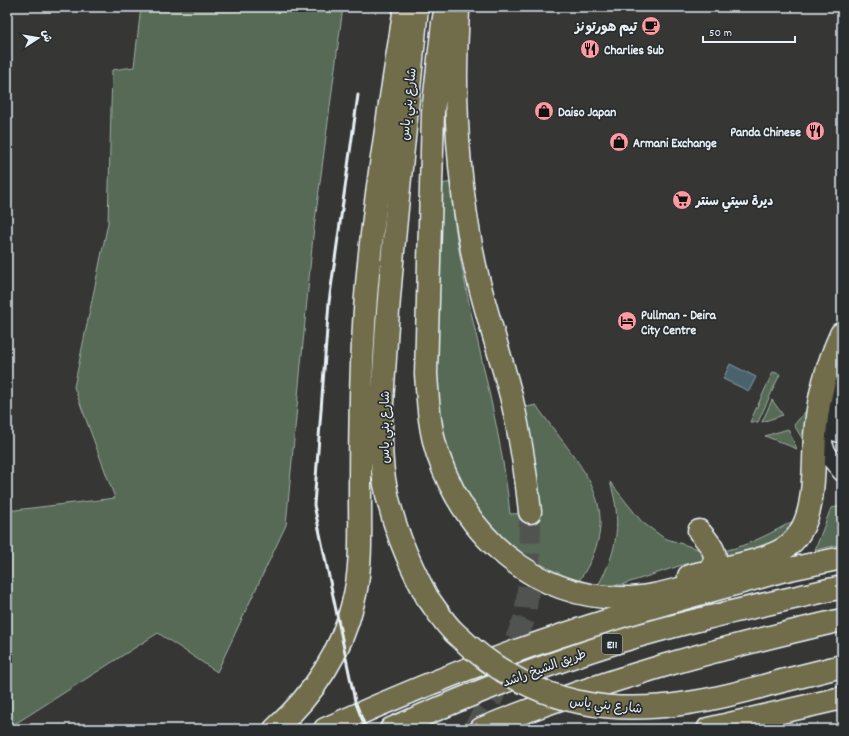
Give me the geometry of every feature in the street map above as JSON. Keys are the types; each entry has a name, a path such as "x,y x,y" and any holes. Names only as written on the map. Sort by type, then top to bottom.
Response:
{"main road":[{"path":"275,729 297,708 316,684 335,652 354,602 358,573 360,396 367,282 380,170 405,7"},
{"name":"شارع بني ياس","path":"417,7 391,265 381,435 384,478 393,520 407,560 427,598 454,632 485,660 521,682 561,698 602,706 644,709 686,705 728,696 842,666"},
{"path":"446,7 442,23 433,112 426,374 428,416 438,454 455,494 477,527 500,553 554,585 578,593 608,597 636,597 765,569 785,570"},
{"path":"458,7 455,88 457,130 466,214 480,289 510,395 519,433 530,512"},
{"path":"594,595 637,590 775,554 796,538 804,526 809,512 816,425 820,400 833,350 840,338"},
{"path":"699,530 715,554 714,563 709,571"},
{"path":"325,729 463,671 539,643 616,618 785,570 842,558"},
{"name":"طريق الشيخ راشد","path":"391,729 524,673 620,641 710,617 842,587"},
{"path":"481,729 585,690 668,664 732,646 842,620"},
{"path":"708,729 842,698"}],"street":[{"path":"840,338 830,420 834,431 842,434"},
{"path":"840,338 826,394 822,437 829,458 841,470"}],"green space":[{"path":"141,7 343,7 313,236 286,525 217,672 158,633 7,729 7,511 115,498 74,387 108,223 112,70 134,67"},
{"path":"450,182 462,266 505,472 510,514 536,513 522,408 536,405 582,467 592,487 599,508 600,530 594,554 579,581 544,566 514,547 490,525 470,500 455,471 445,440 438,405 435,367 439,185"},
{"path":"773,372 780,374 758,422 750,422"},
{"path":"772,400 783,415 762,422"},
{"path":"810,406 806,445 794,425"},
{"path":"788,429 797,449 765,436"},
{"path":"610,482 642,522 664,538 704,551 706,554 703,561 685,564 621,585 598,585 610,560 616,535 616,509"},
{"path":"842,506 842,544 815,550 831,508"},
{"path":"795,520 783,538 770,545 722,557 724,551 752,542"}],"water":[{"path":"730,364 756,377 749,391 723,379"}],"tunnel":[{"path":"474,729 493,696 525,617 529,581 530,512"}],"railway":[{"path":"358,95 329,302 314,505 355,701 366,729"}],"place":[{"name":"تيم هورتونز","path":"651,26"},
{"name":"Charlies Sub","path":"590,49"},
{"name":"Daiso Japan","path":"544,111"},
{"name":"Panda Chinese","path":"815,131"},
{"name":"Armani Exchange","path":"619,142"},
{"name":"ديرة سيتي سنتر","path":"682,200"},
{"name":"Pullman - Deira City Centre","path":"627,321"}]}
